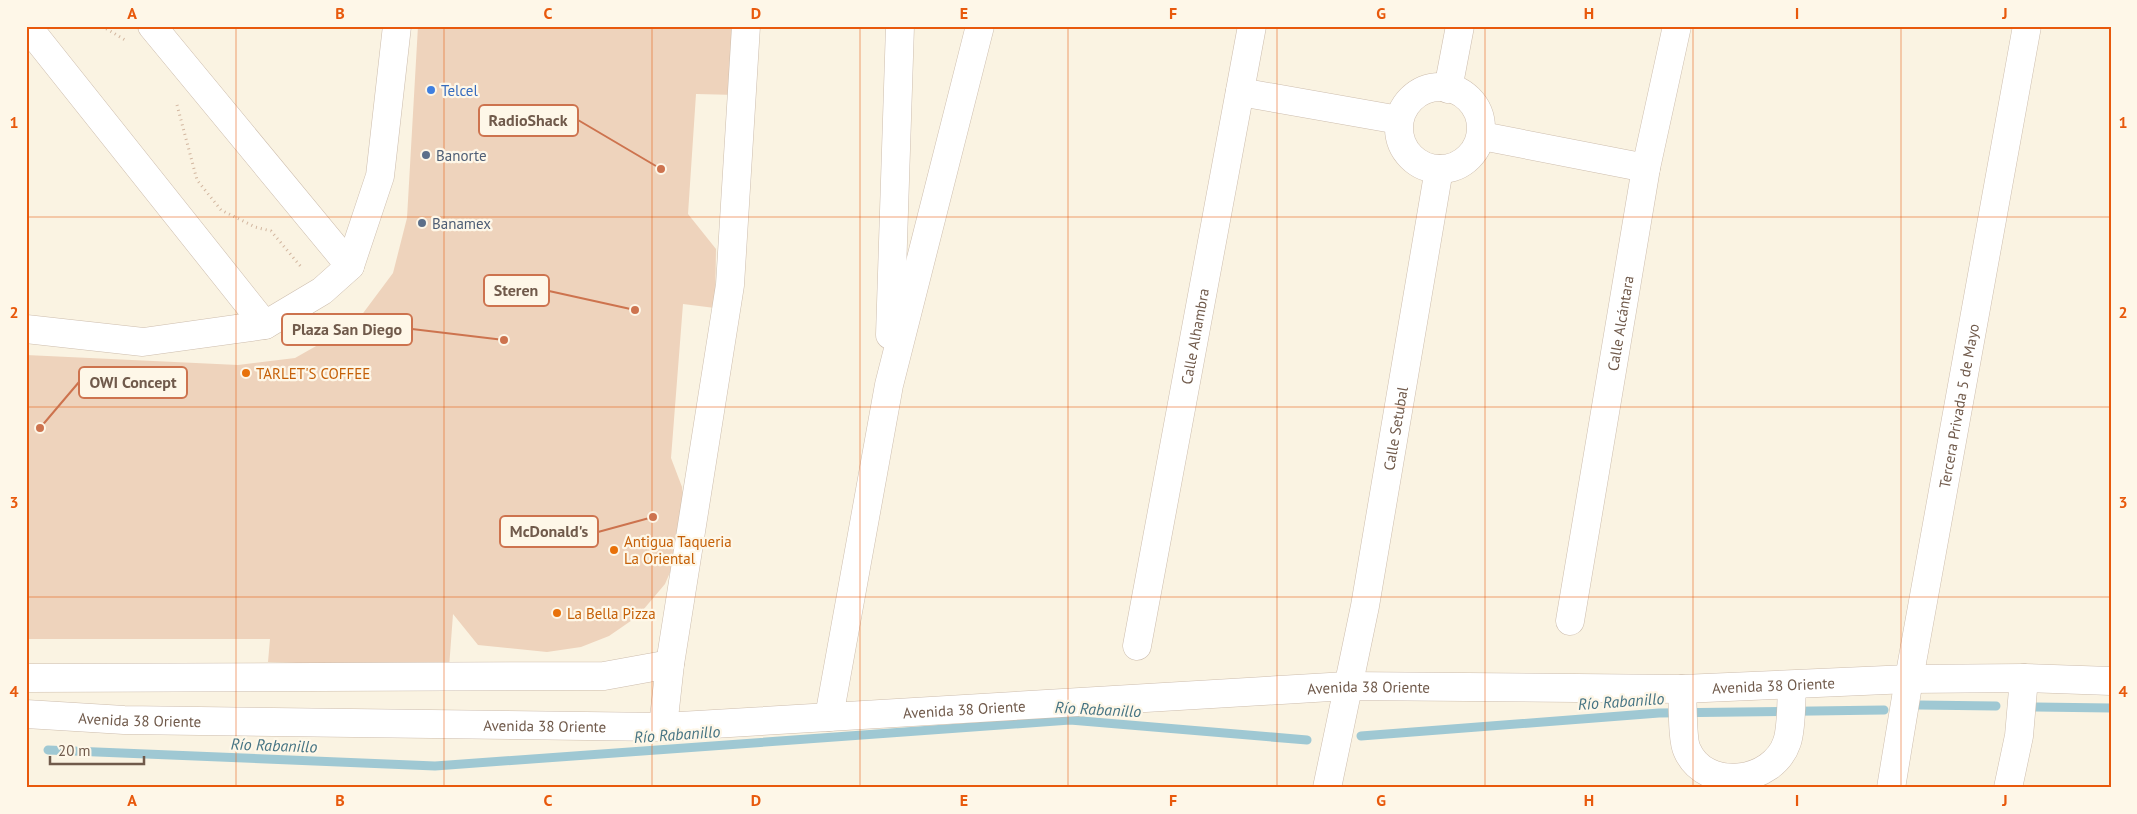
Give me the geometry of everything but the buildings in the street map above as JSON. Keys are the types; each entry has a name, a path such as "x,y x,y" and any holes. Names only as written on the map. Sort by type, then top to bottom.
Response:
{"street":[{"path":"27,26 265,325"},
{"path":"152,26 350,266"},
{"path":"26,329 144,342 265,325 322,290 350,266 380,176 397,26"},
{"path":"663,727 670,664 730,285 746,26"},
{"path":"889,385 900,26"},
{"path":"829,717 889,385 980,26"},
{"name":"Calle Alhambra","path":"1137,646 1252,26"},
{"path":"1448,89 1460,26"},
{"name":"Calle Alcántara","path":"1570,621 1646,168 1677,26"},
{"name":"Tercera Privada 5 de Mayo","path":"1891,788 1908,679 2027,26"},
{"path":"1436,86 1448,89 1461,92 1479,111 1482,136 1469,159 1445,170 1420,165 1402,146 1399,120 1412,97 1436,86"},
{"path":"1240,92 1399,120"},
{"path":"1482,136 1646,168"},
{"name":"Calle Setubal","path":"1327,788 1365,606 1439,168"},
{"path":"26,678 604,676 670,664"},
{"path":"2008,788 2019,736 2024,678"},
{"name":"Avenida 38 Oriente","path":"26,714 124,720 663,727 1347,686 1682,689 1908,679 2024,678 2111,681"},
{"path":"1682,689 1686,749 1699,766 1718,782 1760,772 1777,758 1787,742 1792,685"}],"path":[{"path":"102,26 127,41"},
{"path":"176,100 197,180 221,210 255,227 271,231 322,290"}],"waterway":[{"name":"Río Rabanillo","path":"1919,705 1996,706"},
{"name":"Río Rabanillo","path":"2036,707 2111,708"},
{"name":"Río Rabanillo","path":"1361,736 1659,713 1884,710"},
{"name":"Río Rabanillo","path":"48,750 435,766 1070,720 1307,740"}],"place":[{"name":"Telcel","path":"431,90"},
{"name":"Banorte","path":"426,155"},
{"name":"RadioShack","path":"661,169"},
{"name":"Banamex","path":"422,223"},
{"name":"Steren","path":"635,310"},
{"name":"Plaza San Diego","path":"504,340"},
{"name":"TARLET'S COFFEE","path":"246,373"},
{"name":"OWI Concept","path":"40,428"},
{"name":"McDonald's","path":"653,517"},
{"name":"Antigua Taqueria La Oriental","path":"614,550"},
{"name":"La Bella Pizza","path":"557,613"}]}
